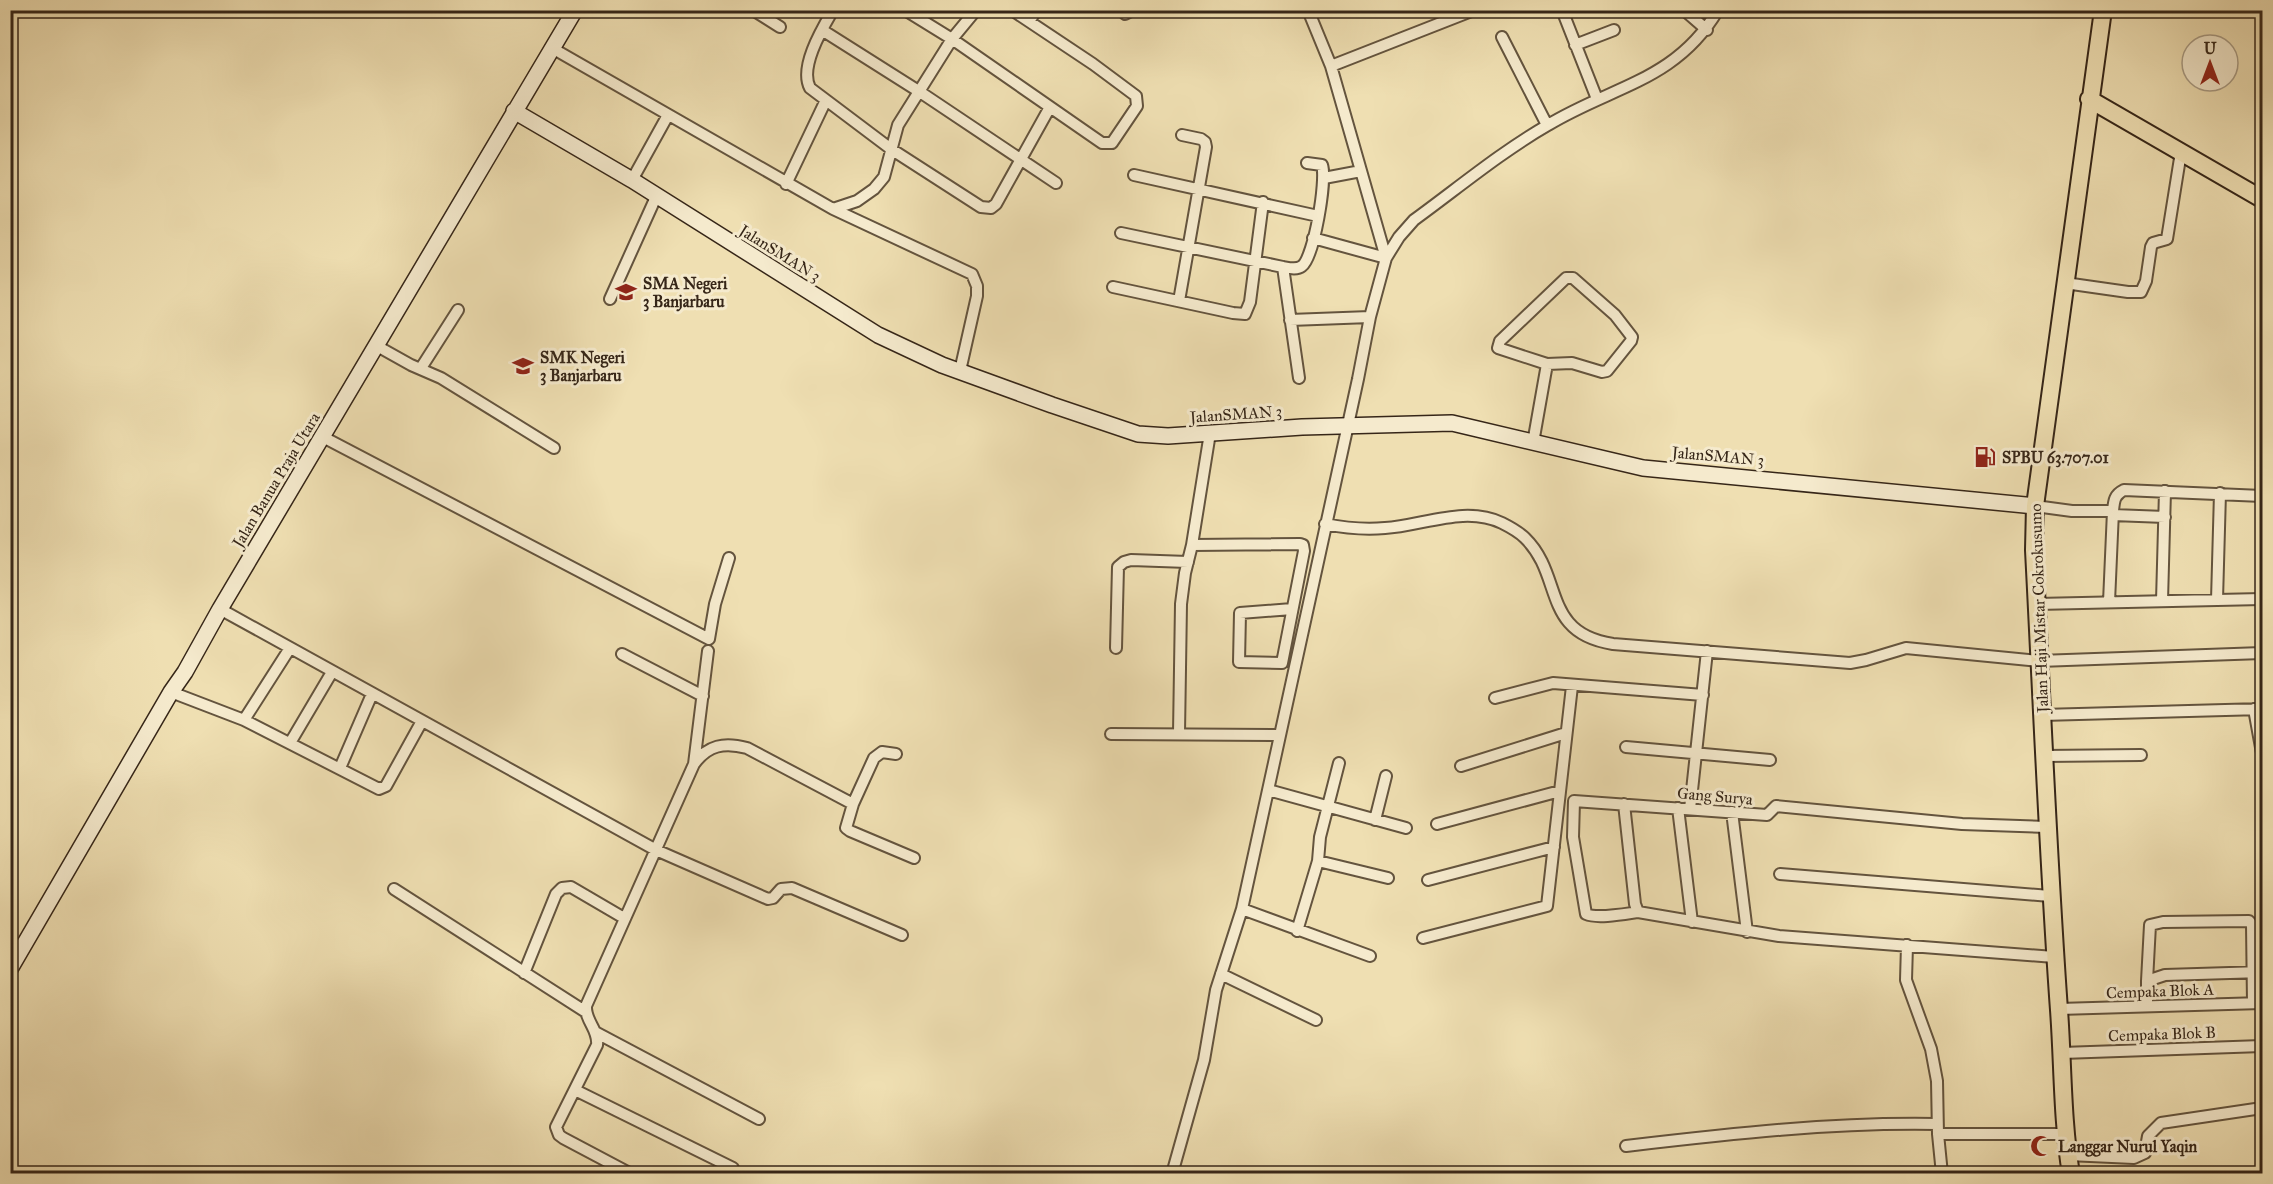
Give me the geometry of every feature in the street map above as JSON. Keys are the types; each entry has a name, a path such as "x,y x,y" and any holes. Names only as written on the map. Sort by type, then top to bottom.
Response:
{"main road":[{"name":"Jalan Haji Mistar Cokrokusumo","path":"2071,1173 2066,1134 2050,896 2039,662 2035,506 2103,10"},
{"path":"2089,99 2262,199"}],"street":[{"name":"Jalan Banua Praja Utara","path":"10,969 171,692 185,672 220,609 575,10"},
{"path":"753,10 780,27"},
{"path":"833,10 822,30 806,77 810,88 891,149 987,209 996,204 1050,107"},
{"path":"905,10 952,39 1102,143 1107,144 1116,139 1137,106 1136,96 1012,10"},
{"path":"833,209 857,201 874,189 884,177 898,125 952,39 976,10"},
{"path":"1029,21 1037,10"},
{"path":"1308,10 1331,66 1386,258"},
{"path":"1331,66 1474,10"},
{"path":"1562,10 1597,99"},
{"path":"1684,10 1707,30"},
{"path":"1172,1173 1204,1060 1216,990 1242,909 1370,317 1386,258 1399,237 1414,220 1547,125 1597,99 1657,73 1690,48 1707,30 1719,10"},
{"path":"822,30 1056,183"},
{"path":"1575,45 1614,30"},
{"path":"1502,37 1547,125"},
{"path":"552,48 786,184 833,209 972,274 977,286 976,296 960,370"},
{"path":"786,184 826,100"},
{"name":"JalanSMAN 3","path":"514,111 632,180 878,335 924,358 1138,434 1168,436 1302,427 1452,423 1643,468 2035,506"},
{"path":"632,180 668,115"},
{"path":"1179,301 1206,142 1182,135"},
{"path":"2065,283 2141,292 2146,281 2151,247 2153,243 2167,238 2181,152"},
{"path":"1121,233 1283,267 1302,266 1313,238 1324,178 1322,165 1307,163"},
{"path":"1324,178 1361,171"},
{"path":"1134,175 1318,216"},
{"path":"610,298 656,197"},
{"path":"1113,287 1245,314 1250,302 1263,202"},
{"path":"1313,238 1386,258"},
{"path":"1283,267 1299,378"},
{"path":"1566,278 1573,278 1615,315 1632,337 1631,341 1607,371 1602,372 1572,363 1547,364 1503,350 1498,348 1498,345 1566,278"},
{"path":"421,368 458,310"},
{"path":"1290,320 1370,317"},
{"path":"377,346 441,378 554,448"},
{"path":"1533,443 1547,364"},
{"path":"1179,733 1181,604 1210,433"},
{"path":"323,437 709,639 715,604 729,558"},
{"path":"2109,602 2113,513 2118,493 2124,490 2262,496"},
{"path":"2162,601 2165,491"},
{"path":"2217,600 2220,493"},
{"path":"2035,506 2072,511 2165,517"},
{"path":"1325,524 1353,529 1385,528 1457,517 1500,522 1519,533 1536,551 1557,606 1564,617 1590,639 1613,644 1850,663 1896,649 1915,648 2039,662 2262,653"},
{"path":"1192,545 1303,545 1304,551 1282,663 1239,662 1240,613 1292,609"},
{"path":"1116,648 1118,567 1131,560 1188,562"},
{"path":"2037,604 2262,599"},
{"path":"220,609 656,850 768,899 773,898 781,889 792,888 902,935"},
{"path":"244,720 290,648"},
{"path":"694,764 708,651"},
{"path":"1690,809 1707,651"},
{"path":"622,654 703,696"},
{"path":"290,743 332,672"},
{"path":"1495,698 1553,683 1703,695"},
{"path":"1423,938 1547,906 1572,686"},
{"path":"171,692 244,720 375,788 386,786 422,721"},
{"path":"340,768 372,694"},
{"path":"2042,715 2258,709 2262,753"},
{"path":"1111,735 1179,733 1280,735"},
{"path":"1461,766 1566,733"},
{"path":"631,1173 559,1135 556,1127 597,1045 598,1039 586,1012 586,1006 694,764 700,755 712,747 734,745 747,748 853,804"},
{"path":"1626,747 1770,760"},
{"path":"896,754 882,752 874,758 853,804 846,828 914,858"},
{"path":"2044,756 2141,755"},
{"path":"1297,931 1318,861 1327,807 1339,763"},
{"path":"1376,820 1386,776"},
{"path":"1268,790 1406,828"},
{"name":"Gang Surya","path":"1437,824 1560,795 1574,801 1767,815 1776,806 1962,824 2047,827"},
{"path":"1574,801 1573,837 1584,910 1588,916 1638,912 1779,936 2054,957"},
{"path":"1624,804 1635,904 1638,912"},
{"path":"1678,808 1692,922"},
{"path":"1732,812 1747,932"},
{"path":"1428,880 1554,847"},
{"path":"1318,861 1388,878"},
{"path":"1780,874 2050,896"},
{"path":"524,973 556,894 562,888 571,887 624,918"},
{"path":"394,889 586,1012"},
{"path":"1242,909 1370,956"},
{"path":"2147,1006 2148,931 2150,925 2155,922 2249,921 2252,925 2258,1003"},
{"path":"1907,945 1906,980 1931,1049 1936,1072 1937,1129 1942,1173"},
{"path":"2147,981 2165,975 2257,973"},
{"path":"1221,974 1316,1020"},
{"name":"Cempaka Blok A","path":"2059,1010 2258,1003"},
{"path":"595,1032 759,1119"},
{"name":"Cempaka Blok B","path":"2062,1053 2262,1046"},
{"path":"575,1090 733,1168"},
{"path":"2068,1155 2134,1158 2145,1153 2148,1136 2161,1123 2262,1108"},
{"path":"1626,1146 1707,1136 1884,1123 1937,1129 2066,1134"}],"place":[{"name":"SMA Negeri 3 Banjarbaru","path":"626,292"},
{"name":"SMK Negeri 3 Banjarbaru","path":"523,366"},
{"name":"SPBU 63.707.01","path":"1985,457"},
{"name":"Langgar Nurul Yaqin","path":"2041,1146"}]}
